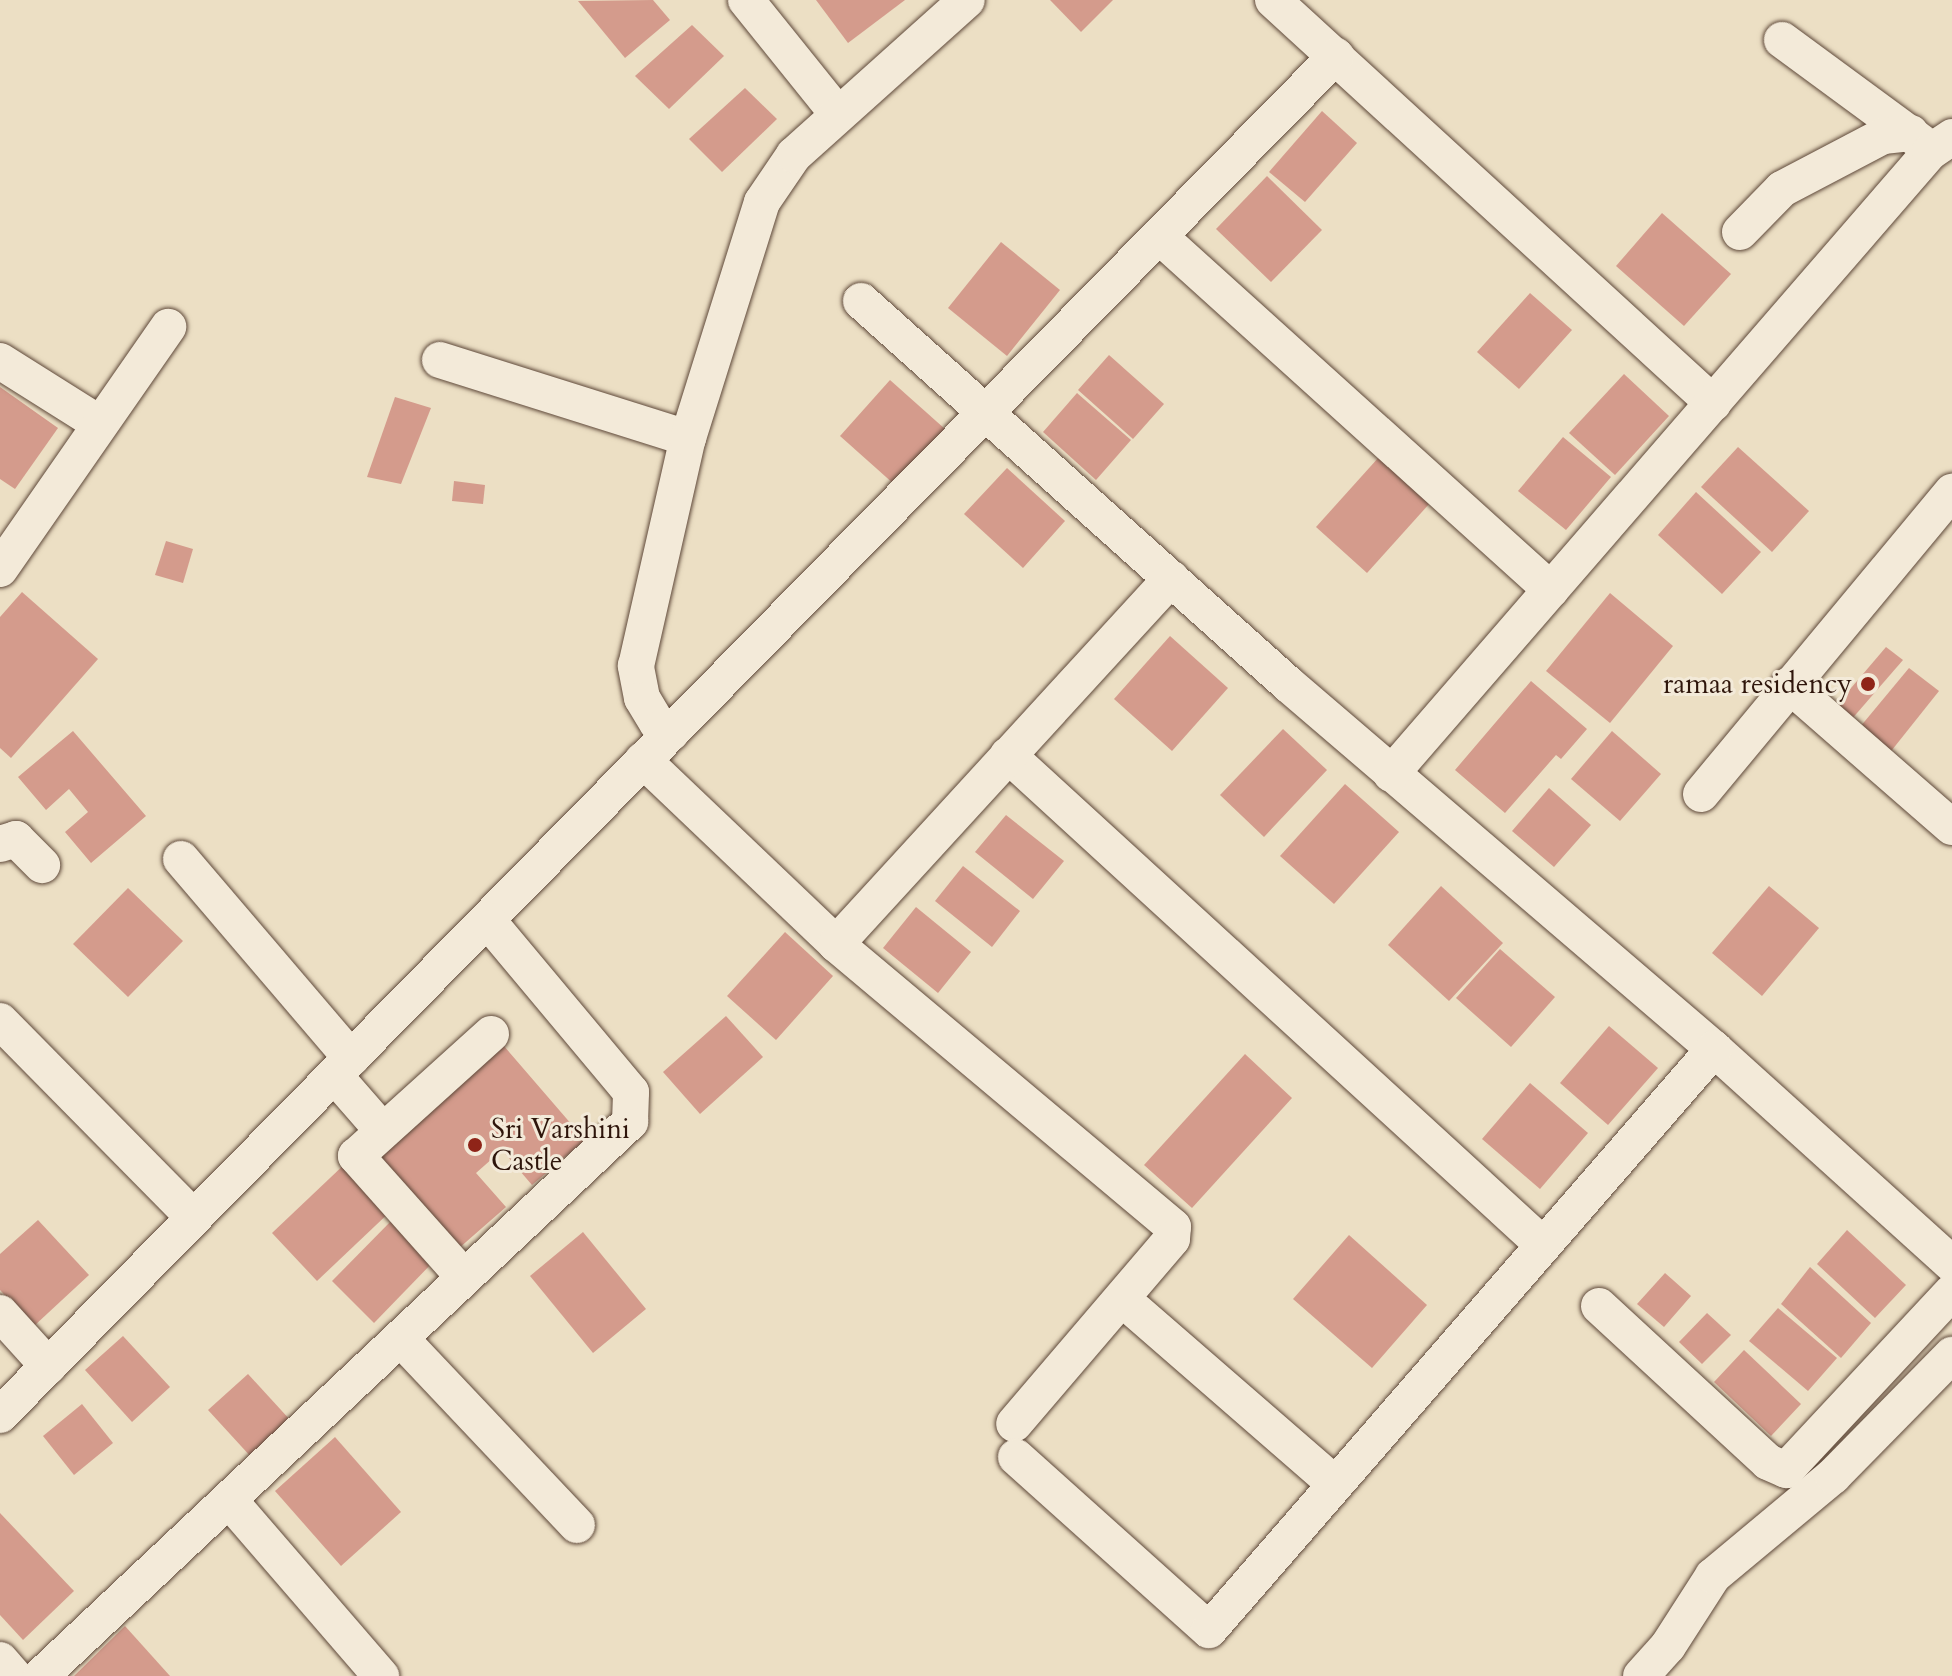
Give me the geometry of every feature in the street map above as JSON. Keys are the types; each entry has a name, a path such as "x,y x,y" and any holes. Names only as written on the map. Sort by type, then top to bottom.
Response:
{"street":[{"path":"746,0 837,113"},
{"path":"671,733 657,723 642,698 636,666 688,438 762,202 794,155 837,113 967,0"},
{"path":"1273,0 1713,403"},
{"path":"1782,40 1931,141"},
{"path":"0,1415 1336,56"},
{"path":"1740,232 1782,189 1883,136 1931,141"},
{"path":"1391,774 1713,403 1931,141"},
{"path":"1159,236 1551,590"},
{"path":"861,301 988,410 1391,774 1714,1049 1952,1264"},
{"path":"0,569 97,422 168,327"},
{"path":"440,360 688,438"},
{"path":"0,361 97,422"},
{"path":"1701,794 1952,492"},
{"path":"836,944 1171,578"},
{"path":"1789,685 1952,827"},
{"path":"1008,755 1542,1244"},
{"path":"643,760 836,944 1173,1227 1172,1239 1015,1441 1209,1630 1714,1049"},
{"path":"0,844 16,839 42,865"},
{"path":"181,859 343,1066 382,1130"},
{"path":"41,1676 401,1339 473,1258 630,1122 631,1092 487,920"},
{"path":"0,1021 194,1218"},
{"path":"473,1258 357,1160 358,1152 491,1034"},
{"path":"1599,1306 1768,1462 1786,1470 1952,1292"},
{"path":"1136,1311 1335,1484"},
{"path":"0,1313 48,1366"},
{"path":"401,1339 577,1525"},
{"path":"1641,1676 1668,1646 1713,1576 1833,1476 1952,1355"},
{"path":"229,1500 381,1676"},
{"path":"0,1660 14,1676"}],"building":[{"path":"653,0 670,20 625,58 578,1"},
{"path":"816,0 905,0 848,43"},
{"path":"1050,0 1113,0 1081,32"},
{"path":"692,25 724,56 669,109 635,76"},
{"path":"745,88 777,119 722,172 689,139"},
{"path":"1322,111 1357,143 1305,202 1269,172"},
{"path":"1267,176 1322,230 1271,282 1216,229"},
{"path":"1662,213 1731,274 1684,326 1616,266"},
{"path":"1001,242 1060,290 1007,356 948,308"},
{"path":"1530,293 1572,330 1519,389 1477,352"},
{"path":"1109,355 1164,404 1133,439 1078,390"},
{"path":"1624,374 1669,416 1615,475 1569,433"},
{"path":"890,380 945,429 895,485 840,436"},
{"path":"0,387 58,428 15,489 0,479"},
{"path":"1077,393 1131,440 1096,480 1043,432"},
{"path":"395,397 431,408 401,484 367,477"},
{"path":"1563,437 1611,477 1566,530 1518,491"},
{"path":"1738,447 1809,511 1772,552 1701,487"},
{"path":"1379,457 1430,503 1367,573 1316,527"},
{"path":"1007,468 1065,521 1023,568 964,514"},
{"path":"454,481 485,485 483,504 452,501"},
{"path":"1696,492 1761,552 1722,594 1658,535"},
{"path":"166,541 193,549 183,583 155,575"},
{"path":"22,592 98,659 11,758 0,748 0,617"},
{"path":"1610,593 1673,646 1610,723 1546,671"},
{"path":"1170,636 1228,688 1172,751 1114,699"},
{"name":"ramaa residency","path":"1886,647 1903,660 1851,720 1834,708"},
{"path":"1909,668 1939,691 1888,755 1860,727"},
{"path":"1531,681 1587,729 1561,759 1556,755 1505,813 1455,770"},
{"path":"1283,729 1327,770 1264,837 1220,795"},
{"path":"73,731 146,816 91,863 65,832 88,812 69,789 46,810 18,777"},
{"path":"1612,731 1661,774 1620,821 1571,779"},
{"path":"1345,784 1399,832 1334,904 1280,856"},
{"path":"1549,788 1591,825 1554,867 1512,831"},
{"path":"1006,815 1064,861 1033,899 975,852"},
{"path":"963,866 1020,911 992,947 935,901"},
{"path":"1441,886 1503,943 1449,1001 1388,945"},
{"path":"1769,886 1819,928 1762,996 1712,953"},
{"path":"128,888 183,941 128,997 73,944"},
{"path":"916,907 971,952 938,993 883,948"},
{"path":"785,932 833,976 776,1040 727,996"},
{"path":"1500,949 1555,997 1511,1047 1456,998"},
{"path":"726,1016 763,1057 700,1114 663,1072"},
{"path":"1609,1026 1658,1068 1608,1125 1560,1083"},
{"name":"Sri Varshini Castle","path":"497,1038 585,1140 532,1185 502,1150 476,1173 506,1207 450,1256 362,1153"},
{"path":"1245,1054 1292,1098 1192,1208 1144,1165"},
{"path":"1530,1083 1588,1133 1540,1189 1482,1139"},
{"path":"349,1160 394,1208 317,1281 272,1233"},
{"path":"395,1217 436,1259 374,1323 332,1281"},
{"path":"38,1220 89,1275 34,1326 0,1290 0,1254"},
{"path":"1847,1230 1906,1285 1875,1318 1817,1264"},
{"path":"583,1232 646,1309 593,1353 530,1276"},
{"path":"1349,1235 1427,1305 1372,1368 1293,1299"},
{"path":"1810,1267 1871,1323 1841,1358 1781,1304"},
{"path":"1665,1273 1691,1296 1664,1327 1637,1304"},
{"path":"1778,1308 1837,1358 1808,1391 1749,1341"},
{"path":"1707,1313 1731,1335 1702,1364 1679,1342"},
{"path":"123,1336 170,1387 132,1422 85,1370"},
{"path":"1744,1350 1801,1404 1771,1436 1714,1382"},
{"path":"248,1374 292,1422 252,1458 208,1410"},
{"path":"82,1404 113,1443 74,1475 43,1436"},
{"path":"335,1437 401,1512 341,1566 275,1491"},
{"path":"0,1513 74,1591 23,1640 0,1615"},
{"path":"125,1626 170,1676 74,1676"}],"place":[{"name":"ramaa residency","path":"1868,684"},
{"name":"Sri Varshini Castle","path":"475,1145"}]}
